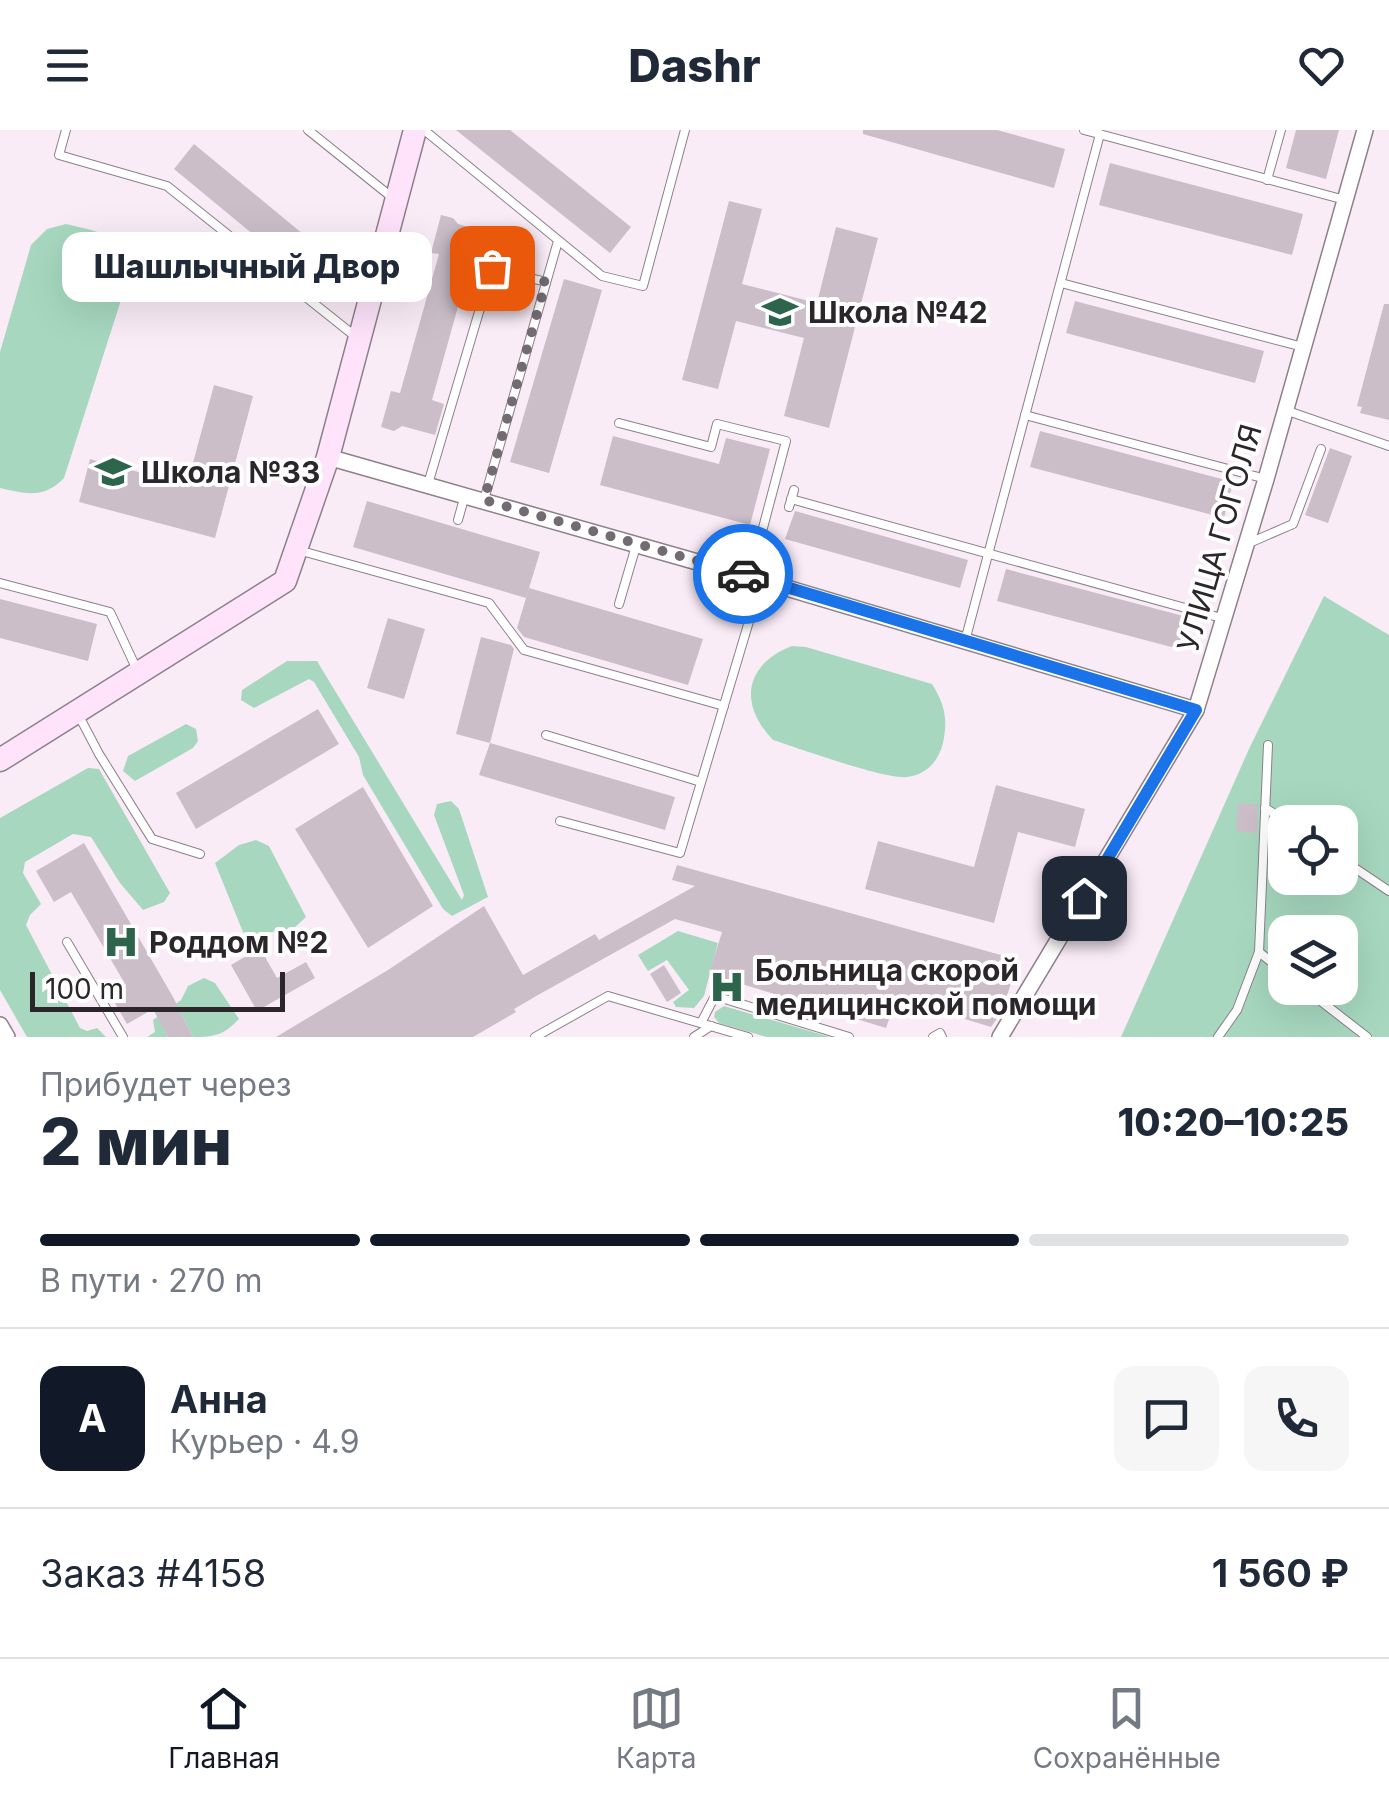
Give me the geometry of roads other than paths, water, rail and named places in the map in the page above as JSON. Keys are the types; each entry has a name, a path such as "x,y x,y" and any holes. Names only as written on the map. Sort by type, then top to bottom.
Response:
{"street":[{"path":"0,760 285,581 328,457 415,130"},
{"name":"УЛИЦА ГОГОЛЯ","path":"1000,1037 1196,710 1365,130"},
{"path":"328,457 1196,710"},
{"path":"0,1026 6,1037"}],"lane":[{"path":"66,130 59,155 167,186 360,340"},
{"path":"308,130 396,201"},
{"path":"424,130 602,276 643,286 685,130"},
{"path":"1084,130 1346,200"},
{"path":"1268,180 1281,130"},
{"path":"965,642 1100,134"},
{"path":"484,500 558,240"},
{"path":"428,484 492,268 546,282"},
{"path":"1060,283 1304,347"},
{"path":"1285,410 1389,446"},
{"path":"1025,415 1266,478"},
{"path":"560,821 680,854 724,706 786,442 717,424 710,447 620,422"},
{"path":"1247,544 1293,524 1321,449"},
{"path":"458,520 466,495"},
{"path":"791,499 1225,619"},
{"path":"619,604 636,544"},
{"path":"298,550 490,603 524,650 724,706"},
{"path":"0,583 110,612 140,675"},
{"path":"78,714 152,839 200,854"},
{"path":"546,735 701,782"},
{"path":"1220,1036 1237,1010 1259,952 1268,745"},
{"path":"1358,870 1389,890"},
{"path":"67,942 123,1037"},
{"path":"1259,952 1268,959"},
{"path":"535,1037 608,996 748,1037"},
{"path":"694,1037 706,1024 715,996 849,1037"},
{"path":"1326,1005 1367,1037"},
{"path":"933,1037 940,1033 942,1037"}],"place":[{"name":"Шашлычный Двор","path":"492,268"},
{"name":"Школа №42","path":"780,312"},
{"name":"Школа №33","path":"113,472"},
{"name":"Роддом №2","path":"121,942"},
{"name":"Больница скорой медицинской помощи","path":"727,987"}]}
